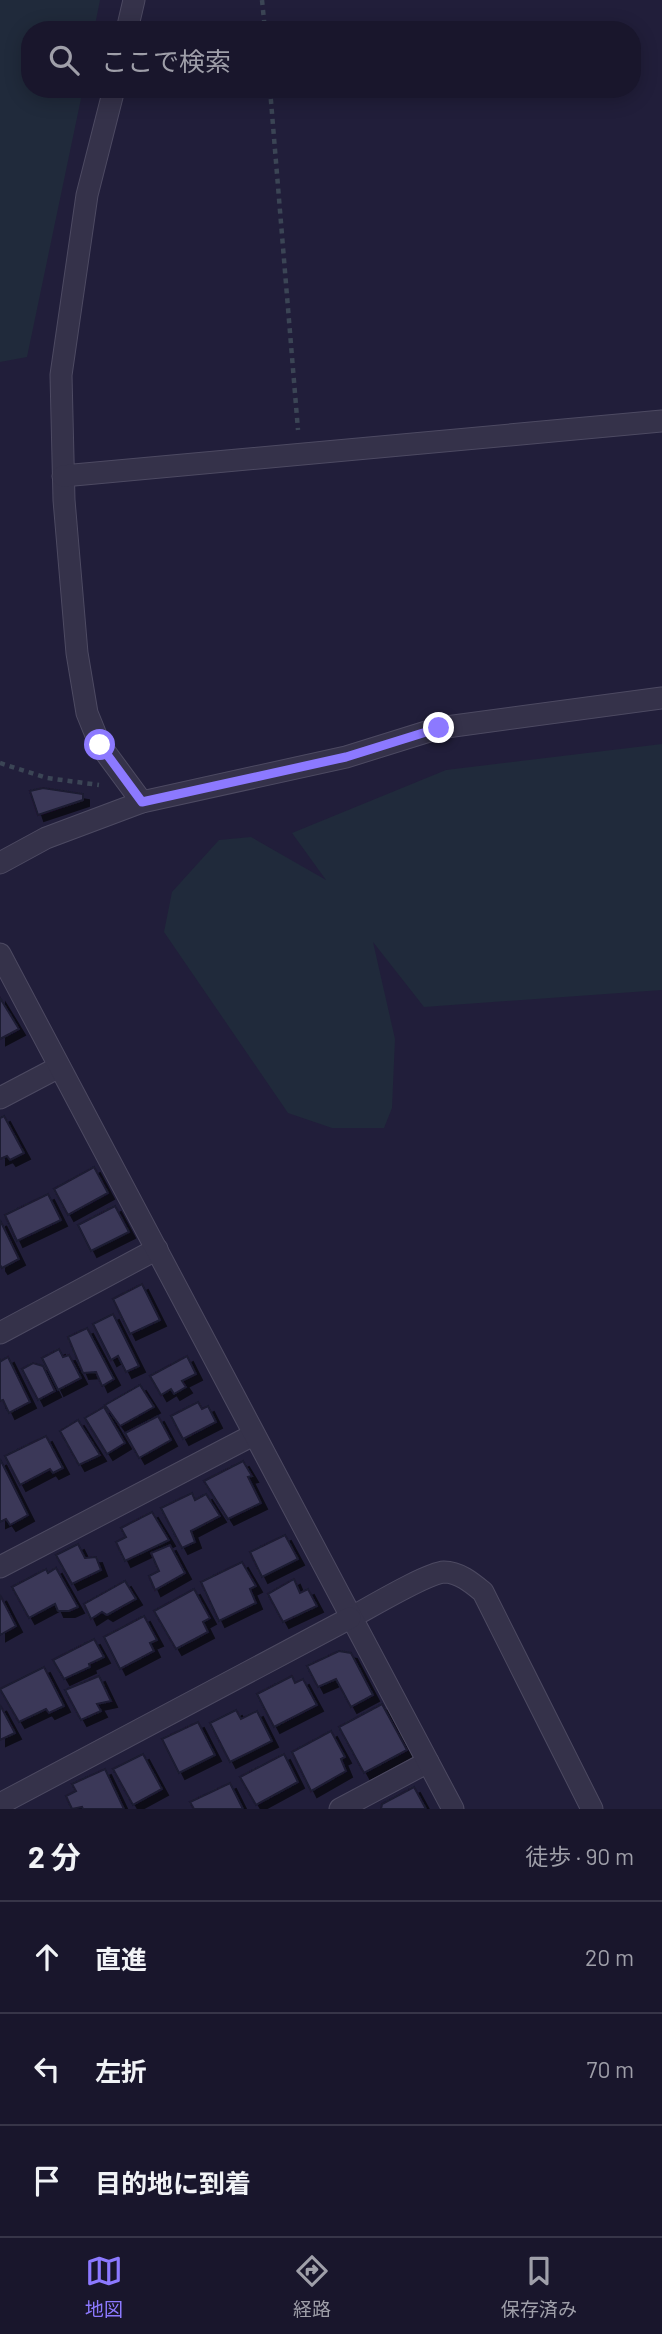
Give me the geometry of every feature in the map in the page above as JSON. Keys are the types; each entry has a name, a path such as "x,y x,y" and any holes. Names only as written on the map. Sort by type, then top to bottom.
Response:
{"street":[{"path":"129,21 134,0"},
{"path":"112,98 87,195 61,375 63,476 77,653 87,713 100,745 142,802"},
{"path":"63,476 662,421"},
{"path":"0,863 46,838 142,802 346,757 439,728 662,698"},
{"path":"0,954 453,1809"},
{"path":"0,1098 59,1067"},
{"path":"0,1333 157,1249"},
{"path":"0,1567 253,1435"},
{"path":"0,1804 429,1576 444,1572 458,1575 483,1592 592,1809"},
{"path":"340,1809 428,1762"}],"path":[{"path":"262,0 264,21"},
{"path":"271,98 300,454"},
{"path":"0,763 47,778 99,786 142,802"}],"shaded area":[{"path":"0,0 100,0 96,21 21,21 21,98 81,98 27,357 0,362"},
{"path":"662,744 662,990 424,1007 373,942 395,1039 392,1108 384,1128 332,1128 288,1113 164,932 172,892 219,840 251,837 326,880 292,833 446,770"}],"building":[{"path":"43,788 83,794 83,800 38,815 30,791"},
{"path":"0,998 19,1029 0,1039"},
{"path":"4,1116 24,1153 10,1160 7,1156 0,1159 0,1118"},
{"path":"94,1167 108,1193 68,1215 54,1189"},
{"path":"48,1194 61,1220 17,1241 5,1215"},
{"path":"115,1206 129,1232 91,1251 78,1225"},
{"path":"0,1220 19,1259 2,1268 0,1265"},
{"path":"142,1284 160,1320 130,1334 113,1299"},
{"path":"113,1314 139,1366 126,1372 118,1356 111,1360 93,1324"},
{"path":"87,1328 114,1379 102,1386 96,1372 83,1373 68,1337"},
{"path":"59,1349 63,1357 69,1355 81,1378 58,1390 42,1358"},
{"path":"187,1356 196,1374 182,1381 186,1387 174,1394 171,1389 161,1395 150,1376"},
{"path":"8,1357 30,1402 9,1413 3,1400 0,1401 0,1359 1,1361"},
{"path":"33,1363 43,1366 55,1391 38,1400 22,1369"},
{"path":"140,1385 154,1407 120,1426 105,1405"},
{"path":"198,1402 202,1409 208,1406 216,1422 183,1439 171,1416"},
{"path":"104,1407 125,1443 107,1454 85,1418"},
{"path":"158,1416 171,1440 139,1458 125,1433"},
{"path":"78,1420 100,1455 79,1465 60,1431"},
{"path":"46,1436 63,1468 53,1473 50,1469 20,1485 5,1456"},
{"path":"0,1459 28,1515 10,1525 6,1519 0,1522"},
{"path":"243,1461 252,1476 248,1477 261,1503 228,1519 204,1481"},
{"path":"192,1493 195,1500 206,1494 220,1516 191,1531 195,1542 182,1548 161,1508"},
{"path":"152,1512 169,1540 125,1561 116,1542 126,1537 121,1528"},
{"path":"285,1535 298,1559 262,1577 250,1552"},
{"path":"78,1544 85,1558 96,1557 101,1570 72,1584 56,1555"},
{"path":"170,1545 185,1573 155,1590 149,1576 159,1571 151,1553"},
{"path":"242,1562 256,1586 250,1589 256,1603 219,1621 201,1582"},
{"path":"56,1568 78,1607 69,1611 58,1611 55,1604 29,1618 12,1587 46,1569 48,1573"},
{"path":"294,1579 300,1593 308,1589 317,1606 283,1622 268,1594"},
{"path":"125,1581 136,1599 107,1615 102,1612 91,1619 84,1604"},
{"path":"194,1589 210,1618 203,1622 208,1632 176,1649 154,1611"},
{"path":"0,1595 16,1626 0,1635"},
{"path":"144,1616 157,1640 150,1643 154,1651 120,1669 104,1637"},
{"path":"94,1639 104,1657 64,1679 53,1660"},
{"path":"339,1651 351,1653 373,1695 351,1707 336,1679 318,1687 307,1666"},
{"path":"44,1667 64,1706 49,1713 46,1709 19,1722 0,1689"},
{"path":"99,1676 111,1701 97,1704 101,1711 81,1720 65,1690"},
{"path":"292,1676 295,1683 303,1679 317,1705 274,1727 257,1694"},
{"path":"382,1704 407,1750 364,1773 339,1727"},
{"path":"0,1705 15,1733 0,1740"},
{"path":"236,1710 241,1719 257,1711 272,1741 230,1762 210,1723"},
{"path":"198,1722 215,1755 179,1773 162,1739"},
{"path":"331,1731 345,1757 341,1759 346,1771 311,1791 292,1752"},
{"path":"143,1754 162,1789 133,1805 113,1769"},
{"path":"284,1754 298,1782 256,1805 240,1777"},
{"path":"105,1769 124,1809 72,1809 66,1796 76,1791 72,1784"},
{"path":"230,1783 243,1809 194,1809 190,1802"},
{"path":"414,1787 426,1809 381,1809 382,1804"}],"route":[{"path":"100,745 142,802 346,757 439,728"}]}
